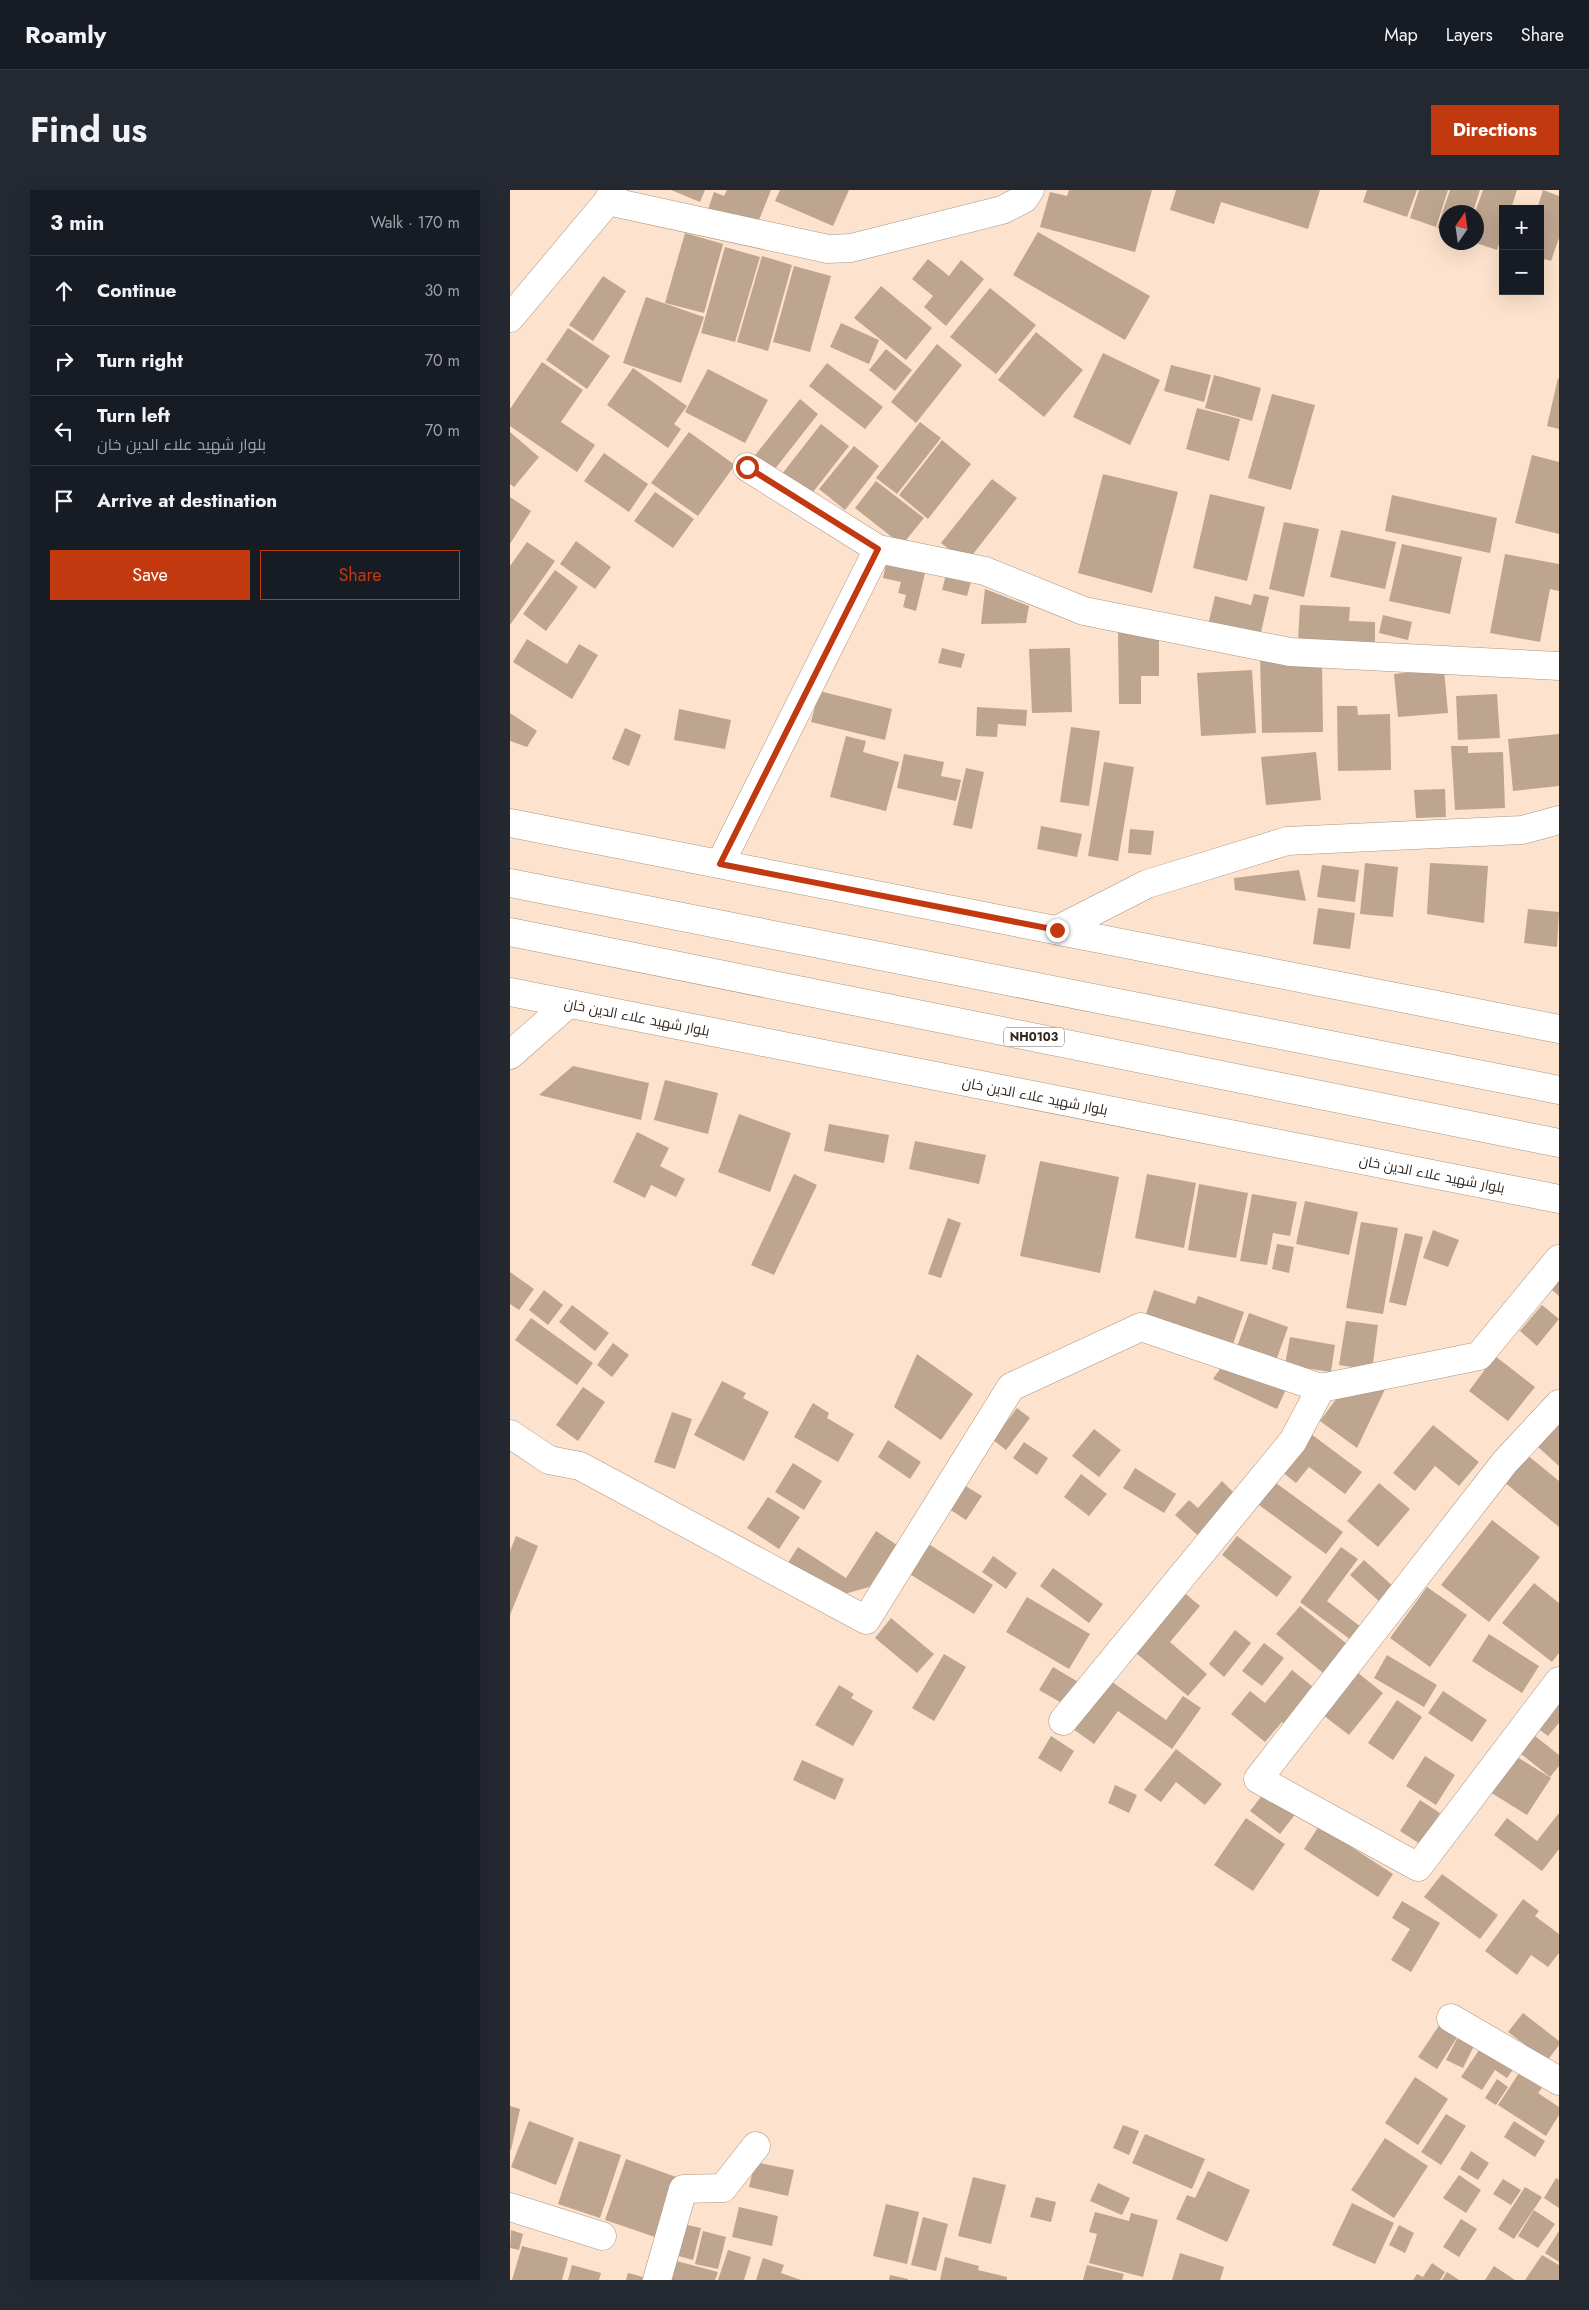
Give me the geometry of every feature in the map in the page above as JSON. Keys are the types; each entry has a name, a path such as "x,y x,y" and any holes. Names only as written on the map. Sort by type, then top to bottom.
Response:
{"main road":[{"path":"510,318 610,196 828,249 883,241 1002,210 1024,199 1030,190"},
{"path":"747,467 878,549 985,571 1084,611 1290,652 1559,666"},
{"path":"720,864 878,549"},
{"path":"1057,930 1147,884 1286,841 1522,830 1559,820"},
{"path":"510,823 1559,1028"},
{"path":"510,883 1559,1090"},
{"name":"NH0103","path":"510,932 1559,1143"},
{"name":"بلوار شهید علاء الدین خان","path":"510,992 1559,1199"},
{"path":"510,1055 568,1004"},
{"path":"510,1434 549,1460 580,1466 866,1620 1011,1386 1142,1327 1321,1388 1479,1356 1559,1258"},
{"path":"1063,1721 1293,1440 1321,1388"},
{"path":"1559,1404 1505,1462 1258,1779 1418,1867 1559,1681"},
{"path":"1451,2018 1559,2081"},
{"path":"657,2280 683,2189 723,2188 756,2146"},
{"path":"510,2207 602,2236"}],"building":[{"path":"671,190 705,190 700,202"},
{"path":"727,190 771,190 755,230 707,212 714,192 724,196"},
{"path":"780,190 849,190 833,226 775,201"},
{"path":"1069,190 1152,190 1135,252 1040,227 1050,192 1067,196"},
{"path":"1176,190 1320,190 1308,229 1221,202 1214,224 1170,210"},
{"path":"1367,190 1417,190 1407,217 1363,202"},
{"path":"1419,190 1448,190 1443,205 1439,205 1439,218 1436,227 1410,218"},
{"path":"1450,190 1480,190 1475,205 1445,205"},
{"path":"1483,190 1517,190 1512,205 1499,205 1499,244 1497,250 1484,246 1484,205 1478,205"},
{"path":"1543,190 1559,196 1559,238 1551,261 1544,259 1544,205 1538,205"},
{"path":"1038,232 1150,296 1125,340 1013,275"},
{"path":"685,233 723,244 704,313 665,303"},
{"path":"725,247 760,257 735,342 701,333"},
{"path":"762,256 792,265 768,351 737,342"},
{"path":"928,259 949,276 961,260 984,279 946,326 924,307 933,296 912,279"},
{"path":"794,266 831,276 810,352 773,342"},
{"path":"603,276 626,291 593,341 569,325"},
{"path":"881,286 932,328 906,360 854,318"},
{"path":"990,288 1036,325 996,374 950,337"},
{"path":"646,297 704,317 681,383 623,363"},
{"path":"841,323 879,340 869,364 830,347"},
{"path":"568,328 610,356 587,389 546,360"},
{"path":"1036,332 1083,370 1044,417 998,380"},
{"path":"937,344 962,365 916,423 891,402"},
{"path":"886,349 912,370 895,391 869,370"},
{"path":"1103,353 1160,380 1130,445 1073,417"},
{"path":"542,362 583,390 561,422 595,445 577,472 510,426 510,409"},
{"path":"827,363 883,407 865,429 809,386"},
{"path":"1171,365 1211,375 1204,402 1164,391"},
{"path":"633,368 687,406 674,424 681,429 668,448 607,405"},
{"path":"708,369 768,400 745,443 685,412"},
{"path":"1214,375 1261,388 1252,421 1205,408"},
{"path":"1559,379 1559,429 1547,426"},
{"path":"1272,394 1315,405 1291,490 1248,478"},
{"path":"800,399 818,414 771,474 752,459"},
{"path":"1197,408 1240,419 1229,461 1186,449"},
{"path":"920,422 941,438 897,494 876,478"},
{"path":"821,424 849,446 810,496 782,474"},
{"path":"510,432 539,457 514,487 510,484"},
{"path":"689,432 735,465 698,516 651,483"},
{"path":"942,440 971,464 928,519 899,495"},
{"path":"854,446 879,466 845,510 819,489"},
{"path":"604,453 648,484 629,512 584,481"},
{"path":"1532,455 1559,462 1559,534 1515,523"},
{"path":"1103,474 1178,492 1152,593 1078,573"},
{"path":"992,479 1017,498 966,563 941,543"},
{"path":"876,481 924,518 902,545 855,508"},
{"path":"655,492 694,519 673,548 634,521"},
{"path":"1210,494 1265,507 1247,581 1193,568"},
{"path":"1392,495 1497,518 1490,553 1385,531"},
{"path":"510,497 531,511 510,544"},
{"path":"1284,522 1319,529 1304,597 1269,589"},
{"path":"1341,530 1396,542 1385,589 1330,577"},
{"path":"576,541 611,567 595,589 560,564"},
{"path":"527,542 555,561 510,625 510,566"},
{"path":"1402,544 1462,557 1450,614 1389,601"},
{"path":"1505,554 1559,564 1559,591 1550,589 1540,642 1490,633"},
{"path":"886,564 925,573 916,611 903,607 906,595 898,593 901,582 883,578"},
{"path":"948,567 973,574 967,596 942,590"},
{"path":"555,570 578,587 546,631 523,614"},
{"path":"985,589 1029,606 1026,623 981,624"},
{"path":"1254,594 1269,597 1260,637 1208,625 1215,596 1251,605"},
{"path":"1300,605 1350,607 1349,621 1375,622 1375,644 1298,641"},
{"path":"1383,615 1412,622 1408,640 1379,633"},
{"path":"1118,631 1159,637 1159,676 1141,676 1141,704 1119,704"},
{"path":"527,639 567,664 579,644 598,655 572,699 513,662"},
{"path":"942,648 965,654 961,668 938,663"},
{"path":"1070,648 1072,712 1032,713 1029,649"},
{"path":"1260,657 1322,663 1323,732 1262,733"},
{"path":"1444,669 1448,713 1398,717 1394,674"},
{"path":"1252,670 1256,733 1201,736 1197,673"},
{"path":"819,691 892,709 885,740 811,722"},
{"path":"1497,694 1500,738 1458,740 1456,696"},
{"path":"1337,706 1357,706 1358,715 1390,714 1391,770 1338,771"},
{"path":"977,707 1027,710 1026,726 998,724 997,737 976,736"},
{"path":"679,709 731,720 725,749 674,740"},
{"path":"510,713 537,731 527,747 510,741"},
{"path":"1071,727 1100,731 1089,806 1060,802"},
{"path":"625,728 641,735 629,766 612,759"},
{"path":"1559,734 1559,786 1513,791 1508,739"},
{"path":"846,736 866,741 863,752 899,762 886,811 830,797"},
{"path":"1451,746 1468,746 1468,753 1503,752 1505,808 1455,810"},
{"path":"1316,752 1321,800 1266,805 1261,757"},
{"path":"904,754 944,762 941,776 961,780 956,801 897,788"},
{"path":"1104,762 1134,767 1118,861 1088,856"},
{"path":"966,768 984,772 972,829 953,825"},
{"path":"1445,789 1446,817 1416,818 1414,790"},
{"path":"1041,826 1082,834 1077,857 1037,849"},
{"path":"1130,829 1154,831 1151,855 1128,853"},
{"path":"1365,863 1398,867 1393,917 1360,914"},
{"path":"1430,863 1488,866 1484,923 1427,914"},
{"path":"1322,865 1359,870 1355,902 1317,897"},
{"path":"1299,870 1306,901 1235,890 1234,878"},
{"path":"1318,908 1355,913 1350,949 1313,944"},
{"path":"1528,909 1559,912 1557,947 1524,943"},
{"path":"573,1066 649,1083 641,1120 539,1095"},
{"path":"665,1080 718,1093 708,1134 654,1120"},
{"path":"739,1114 791,1133 770,1192 718,1172"},
{"path":"829,1124 889,1135 884,1163 824,1151"},
{"path":"637,1132 669,1148 660,1166 685,1179 676,1197 651,1185 645,1198 613,1182"},
{"path":"915,1141 986,1155 979,1184 909,1169"},
{"path":"1040,1161 1119,1177 1100,1273 1020,1256"},
{"path":"794,1174 817,1185 774,1275 751,1265"},
{"path":"1147,1174 1196,1183 1184,1248 1135,1238"},
{"path":"1199,1184 1248,1193 1236,1258 1188,1250"},
{"path":"1252,1194 1297,1202 1290,1236 1273,1233 1267,1265 1240,1261"},
{"path":"1305,1201 1358,1212 1349,1255 1296,1244"},
{"path":"948,1218 961,1223 941,1278 928,1274"},
{"path":"1361,1222 1398,1228 1383,1314 1346,1308"},
{"path":"1433,1230 1459,1240 1448,1267 1423,1258"},
{"path":"1405,1233 1423,1237 1406,1306 1389,1302"},
{"path":"1277,1244 1294,1247 1289,1273 1272,1269"},
{"path":"1559,1268 1559,1296 1546,1285"},
{"path":"510,1272 534,1289 519,1310 510,1304"},
{"path":"544,1290 563,1305 548,1325 529,1310"},
{"path":"1154,1290 1195,1304 1198,1296 1244,1312 1232,1347 1145,1317"},
{"path":"572,1305 609,1333 595,1351 559,1322"},
{"path":"1542,1305 1559,1319 1537,1346 1520,1331"},
{"path":"1249,1313 1288,1327 1276,1361 1237,1347"},
{"path":"531,1318 593,1363 577,1385 515,1340"},
{"path":"1346,1321 1378,1325 1372,1370 1339,1365"},
{"path":"1290,1337 1335,1345 1331,1372 1285,1365"},
{"path":"613,1343 629,1355 612,1377 597,1365"},
{"path":"917,1354 973,1394 941,1440 894,1407"},
{"path":"1495,1356 1535,1387 1508,1421 1469,1391"},
{"path":"1222,1366 1287,1387 1277,1409 1213,1379"},
{"path":"722,1381 746,1393 743,1398 769,1412 744,1461 694,1435"},
{"path":"1389,1381 1357,1448 1320,1421 1342,1391"},
{"path":"583,1387 605,1402 578,1441 556,1425"},
{"path":"813,1403 829,1413 827,1418 854,1434 838,1462 794,1437"},
{"path":"1017,1408 1030,1418 1006,1450 993,1440"},
{"path":"672,1412 692,1419 675,1469 654,1462"},
{"path":"1559,1423 1559,1466 1537,1446"},
{"path":"1433,1425 1479,1462 1459,1486 1435,1466 1415,1491 1393,1473"},
{"path":"1094,1429 1121,1450 1099,1477 1072,1456"},
{"path":"1311,1434 1362,1472 1345,1494 1309,1467 1296,1483 1282,1472"},
{"path":"888,1440 921,1462 910,1479 878,1457"},
{"path":"1024,1442 1048,1458 1037,1475 1013,1458"},
{"path":"1526,1454 1559,1481 1559,1527 1503,1481"},
{"path":"793,1463 822,1481 804,1510 775,1492"},
{"path":"1135,1468 1176,1494 1164,1513 1123,1488"},
{"path":"1081,1474 1107,1494 1089,1516 1064,1497"},
{"path":"1222,1481 1240,1499 1203,1540 1175,1515 1189,1500 1198,1508"},
{"path":"1276,1483 1343,1532 1326,1554 1259,1505"},
{"path":"1379,1483 1410,1509 1378,1547 1347,1521"},
{"path":"964,1485 982,1496 966,1520 949,1509"},
{"path":"768,1497 800,1517 779,1549 747,1528"},
{"path":"1492,1520 1540,1557 1489,1622 1441,1585"},
{"path":"876,1531 897,1545 869,1587 834,1597 786,1566 798,1547 846,1578"},
{"path":"516,1536 538,1546 510,1615 510,1551"},
{"path":"1237,1536 1292,1577 1277,1597 1222,1555"},
{"path":"927,1543 993,1585 974,1614 908,1573"},
{"path":"1341,1547 1358,1559 1327,1601 1365,1630 1355,1643 1300,1602"},
{"path":"993,1556 1017,1573 1006,1589 982,1572"},
{"path":"1364,1560 1395,1588 1381,1603 1350,1575"},
{"path":"1053,1568 1103,1604 1089,1623 1040,1586"},
{"path":"1534,1583 1559,1603 1559,1653 1552,1662 1502,1623"},
{"path":"1427,1587 1467,1615 1430,1667 1390,1638"},
{"path":"1180,1589 1200,1606 1170,1642 1207,1674 1188,1696 1131,1649"},
{"path":"1027,1597 1090,1634 1069,1669 1006,1632"},
{"path":"1300,1606 1347,1644 1323,1673 1276,1634"},
{"path":"891,1618 934,1654 917,1673 875,1638"},
{"path":"1235,1630 1251,1643 1224,1677 1209,1664"},
{"path":"1489,1634 1539,1666 1522,1693 1472,1661"},
{"path":"1264,1643 1284,1658 1262,1686 1242,1671"},
{"path":"944,1654 966,1667 934,1721 912,1708"},
{"path":"1387,1655 1437,1685 1424,1707 1374,1678"},
{"path":"1053,1667 1080,1683 1067,1706 1039,1690"},
{"path":"1292,1670 1317,1690 1287,1726 1282,1722 1265,1742 1231,1714 1250,1691 1265,1703"},
{"path":"1357,1672 1383,1693 1349,1735 1323,1715"},
{"path":"1108,1679 1166,1720 1183,1696 1201,1708 1172,1749 1118,1711 1094,1744 1073,1729"},
{"path":"839,1685 854,1694 851,1698 873,1711 853,1746 815,1725"},
{"path":"1443,1691 1487,1720 1472,1742 1428,1713"},
{"path":"1559,1698 1559,1723 1548,1736 1536,1727"},
{"path":"1397,1700 1422,1717 1393,1760 1368,1743"},
{"path":"1530,1732 1559,1755 1559,1766 1550,1777 1516,1750"},
{"path":"1051,1736 1074,1751 1061,1772 1038,1758"},
{"path":"1176,1749 1222,1784 1205,1805 1176,1782 1161,1802 1144,1790"},
{"path":"1514,1755 1551,1778 1527,1815 1490,1792"},
{"path":"1425,1756 1455,1775 1436,1805 1406,1786"},
{"path":"802,1760 844,1779 835,1800 793,1780"},
{"path":"1115,1785 1137,1795 1129,1813 1108,1803"},
{"path":"1267,1789 1297,1812 1280,1834 1250,1811"},
{"path":"1420,1800 1440,1813 1420,1844 1400,1831"},
{"path":"1559,1813 1559,1849 1542,1871 1494,1835 1507,1818 1537,1841"},
{"path":"1246,1818 1285,1844 1253,1891 1214,1865"},
{"path":"1319,1826 1393,1874 1378,1897 1304,1849"},
{"path":"1442,1874 1498,1915 1480,1939 1424,1897"},
{"path":"1523,1899 1539,1911 1535,1916 1559,1934 1559,1953 1548,1967 1531,1955 1517,1975 1485,1951"},
{"path":"1402,1901 1440,1923 1411,1972 1391,1960 1410,1929 1392,1918"},
{"path":"1523,2013 1559,2041 1559,2045 1547,2061 1508,2032"},
{"path":"1440,2024 1458,2036 1437,2069 1418,2057"},
{"path":"1460,2033 1476,2042 1463,2068 1446,2060"},
{"path":"1481,2047 1514,2068 1507,2078 1495,2070 1482,2090 1461,2077"},
{"path":"1519,2073 1542,2088 1538,2093 1559,2107 1559,2115 1546,2136 1498,2105"},
{"path":"1415,2077 1448,2099 1418,2145 1385,2123"},
{"path":"1497,2079 1508,2087 1496,2105 1485,2098"},
{"path":"510,2106 520,2109 511,2150 510,2150"},
{"path":"1446,2114 1466,2126 1441,2165 1421,2152"},
{"path":"529,2121 574,2138 556,2185 511,2167"},
{"path":"1514,2121 1545,2141 1535,2157 1504,2137"},
{"path":"1123,2125 1139,2131 1129,2155 1113,2148"},
{"path":"1145,2134 1205,2159 1192,2189 1132,2163"},
{"path":"1385,2138 1428,2166 1394,2218 1351,2190"},
{"path":"579,2141 621,2155 600,2218 558,2204"},
{"path":"1471,2151 1489,2163 1478,2180 1460,2169"},
{"path":"626,2159 679,2178 658,2238 605,2220"},
{"path":"755,2162 794,2170 788,2196 749,2187"},
{"path":"1208,2171 1250,2190 1227,2242 1176,2219 1187,2195 1195,2198"},
{"path":"1459,2175 1481,2190 1466,2213 1443,2198"},
{"path":"973,2177 1006,2185 991,2244 958,2236"},
{"path":"1556,2178 1559,2180 1559,2208 1544,2198"},
{"path":"1503,2179 1521,2190 1511,2205 1493,2194"},
{"path":"1098,2183 1130,2198 1122,2215 1090,2201"},
{"path":"1525,2187 1542,2197 1514,2239 1498,2229"},
{"path":"1036,2197 1056,2202 1051,2222 1030,2217"},
{"path":"1352,2203 1394,2223 1375,2264 1332,2245"},
{"path":"886,2204 919,2212 907,2264 873,2256"},
{"path":"739,2207 778,2216 772,2246 732,2237"},
{"path":"1534,2210 1555,2224 1538,2248 1518,2236"},
{"path":"1095,2212 1129,2221 1131,2213 1158,2220 1143,2277 1089,2263 1097,2234 1089,2232"},
{"path":"923,2217 948,2224 936,2271 911,2265"},
{"path":"1461,2219 1477,2229 1459,2257 1443,2247"},
{"path":"679,2223 701,2228 693,2260 671,2254"},
{"path":"1399,2225 1414,2233 1405,2253 1389,2245"},
{"path":"511,2230 523,2234 519,2250 510,2248"},
{"path":"703,2231 726,2237 718,2269 695,2264"},
{"path":"1559,2231 1559,2262 1545,2253"},
{"path":"522,2246 568,2258 562,2280 512,2280"},
{"path":"728,2250 751,2257 744,2280 718,2280"},
{"path":"1180,2253 1224,2267 1220,2280 1172,2280"},
{"path":"1542,2255 1559,2265 1559,2280 1525,2280"},
{"path":"945,2257 979,2266 978,2270 1007,2277 1007,2280 940,2280"},
{"path":"763,2258 784,2265 781,2273 801,2280 756,2280"},
{"path":"669,2259 718,2272 715,2280 663,2280"},
{"path":"1432,2263 1445,2272 1440,2280 1413,2280 1417,2274 1423,2277"},
{"path":"572,2265 601,2273 599,2280 568,2280"},
{"path":"1087,2265 1124,2274 1122,2280 1083,2280"},
{"path":"1494,2266 1515,2280 1485,2280"},
{"path":"1447,2272 1459,2280 1442,2280"},
{"path":"628,2273 643,2277 642,2280 626,2280"},
{"path":"890,2275 908,2279 908,2280 889,2280"}],"route":[{"path":"747,467 878,549 720,864 1057,930"}]}
